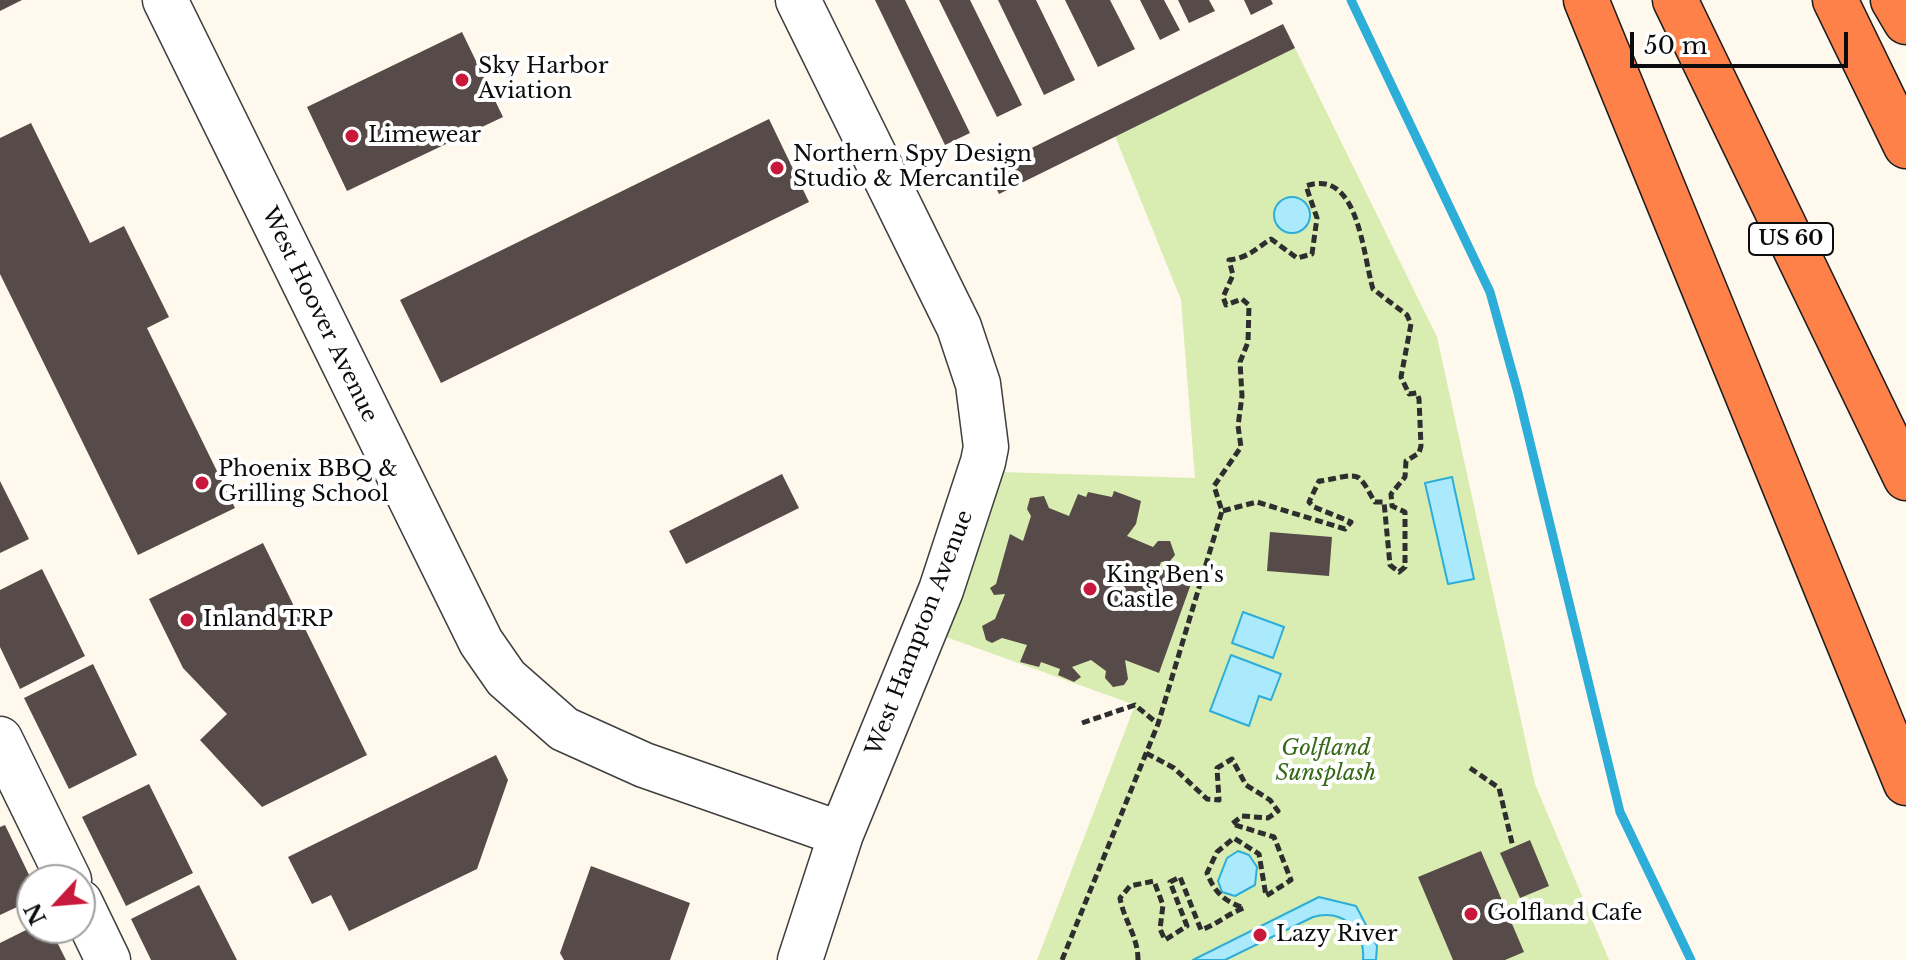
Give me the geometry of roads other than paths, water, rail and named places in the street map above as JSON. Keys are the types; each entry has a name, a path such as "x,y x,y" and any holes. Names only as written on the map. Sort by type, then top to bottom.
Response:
{"highway":[{"path":"1586,0 1906,783"},
{"name":"US 60","path":"1675,0 1906,478"},
{"path":"1835,0 1906,146"},
{"path":"1893,0 1906,22"}],"street":[{"name":"West Hoover Avenue","path":"165,0 481,642 506,678 564,729 644,765 841,834"},
{"name":"West Hampton Avenue","path":"798,0 959,327 978,384 986,447 941,590 841,834 800,960"},
{"path":"6,766 60,864"},
{"path":"96,935 108,960"}],"water":[{"path":"1292,197 1305,202 1310,215 1305,228 1292,233 1279,228 1274,215 1279,202"},
{"path":"1452,477 1474,579 1448,584 1425,483"},
{"path":"1243,612 1284,627 1273,658 1232,643"},
{"path":"1231,655 1281,674 1271,700 1259,696 1249,726 1210,711"},
{"path":"1238,851 1249,855 1257,867 1255,885 1235,896 1222,892 1218,881 1227,858"},
{"name":"Lazy River","path":"1319,897 1356,906 1377,946 1376,960 1363,960 1360,939 1350,924 1343,919 1324,915 1313,917 1225,960 1193,960"}],"waterway":[{"path":"1351,0 1490,292 1518,393 1620,812 1691,960"}],"place":[{"name":"Sky Harbor Aviation","path":"462,80"},
{"name":"Limewear","path":"352,136"},
{"name":"Northern Spy Design Studio & Mercantile","path":"777,168"},
{"name":"Phoenix BBQ & Grilling School","path":"202,483"},
{"name":"King Ben's Castle","path":"1090,589"},
{"name":"Inland TRP","path":"187,620"},
{"name":"Golfland Cafe","path":"1471,914"},
{"name":"Lazy River","path":"1260,935"}],"park label":[{"name":"Golfland Sunsplash","path":"1326,762"}]}
